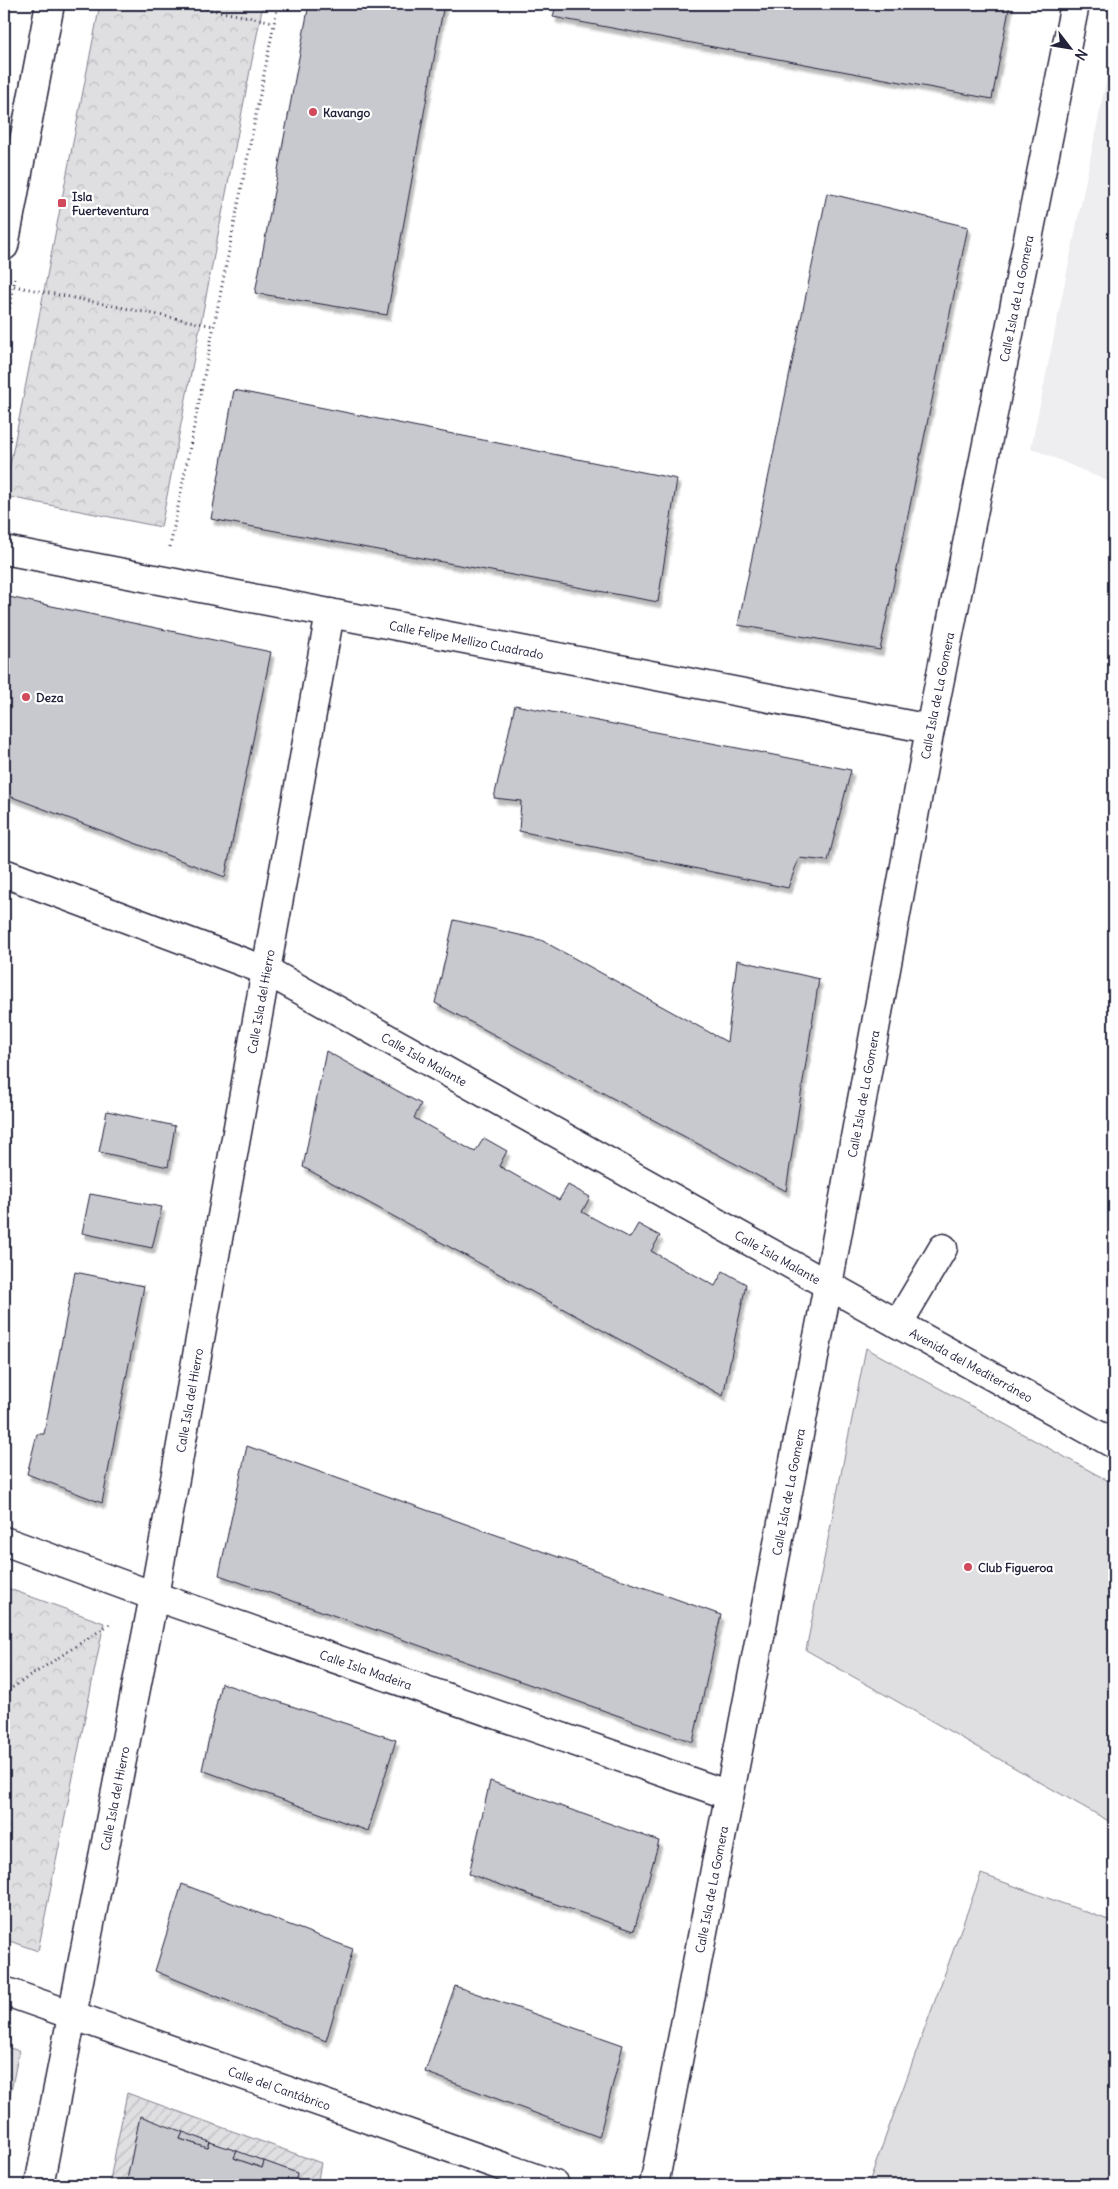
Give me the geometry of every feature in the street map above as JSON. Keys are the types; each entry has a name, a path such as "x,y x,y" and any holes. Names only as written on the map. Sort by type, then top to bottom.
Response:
{"street":[{"path":"4,246 50,4"},
{"name":"Calle Isla de La Gomera","path":"654,2185 828,1285 930,729 1075,4"},
{"name":"Calle Felipe Mellizo Cuadrado","path":"4,550 930,729"},
{"name":"Calle Isla del Hierro","path":"39,2185 154,1596 330,613"},
{"name":"Calle Isla Malante","path":"4,872 267,971 828,1285"},
{"path":"898,1324 943,1248"},
{"name":"Avenida del Mediterráneo","path":"828,1285 1114,1444"},
{"name":"Calle Isla Madeira","path":"4,1541 154,1596 729,1795"},
{"name":"Calle del Cantábrico","path":"4,1991 555,2185"}],"path":[{"path":"181,4 274,22"},
{"path":"163,581 278,4"},
{"path":"14,286 214,326"},
{"path":"4,1693 154,1596"}],"shaded area":[{"path":"1114,42 1114,484 1031,448"}],"green space":[{"path":"100,4 263,4 161,527 4,496"},
{"name":"Club Figueroa","path":"866,1348 1114,1484 1114,1824 806,1650"},
{"path":"4,1587 104,1623 38,1951 4,1939"},
{"path":"981,1874 1114,1922 1114,2185 868,2185"},
{"path":"4,2046 19,2051 4,2127"},
{"path":"127,2093 321,2163 317,2185 295,2185 297,2173 140,2117 126,2185 109,2185"}],"building":[{"path":"309,4 444,4 387,315 255,293"},
{"path":"556,4 1010,4 992,99 553,17"},
{"path":"827,193 968,227 880,650 738,625"},
{"path":"234,390 677,479 658,602 211,519"},
{"path":"4,596 271,652 225,877 4,794"},
{"path":"515,705 851,770 828,861 799,858 788,888 519,831 521,801 494,798"},
{"path":"454,920 541,940 727,1042 737,960 819,979 786,1191 435,1003"},
{"path":"326,1051 421,1104 414,1118 475,1152 484,1138 507,1151 499,1166 559,1200 568,1185 590,1197 582,1212 630,1238 638,1224 660,1236 651,1251 715,1286 723,1271 746,1284 723,1396 303,1167"},
{"path":"107,1111 175,1126 168,1167 99,1152"},
{"path":"90,1194 162,1207 152,1248 82,1233"},
{"path":"75,1272 144,1286 102,1503 27,1474 37,1434 44,1434"},
{"path":"247,1446 721,1615 693,1742 219,1575"},
{"path":"221,1683 396,1740 368,1831 202,1770"},
{"path":"490,1781 659,1841 634,1931 469,1874"},
{"path":"182,1884 353,1949 326,2041 155,1971"},
{"path":"455,1986 623,2045 599,2137 425,2072"},
{"path":"140,2116 183,2132 180,2139 208,2148 210,2142 237,2151 234,2158 262,2168 264,2161 297,2173 295,2185 226,2185 212,2179 210,2185 126,2185"},
{"path":"183,2132 210,2142 208,2148 180,2139"},
{"path":"237,2151 264,2161 262,2168 234,2158"},
{"path":"212,2179 226,2184 226,2185 210,2185"}],"place":[{"name":"Kavango","path":"313,112"},
{"name":"Isla Fuerteventura","path":"62,203"},
{"name":"Deza","path":"26,697"},
{"name":"Club Figueroa","path":"968,1567"}]}
